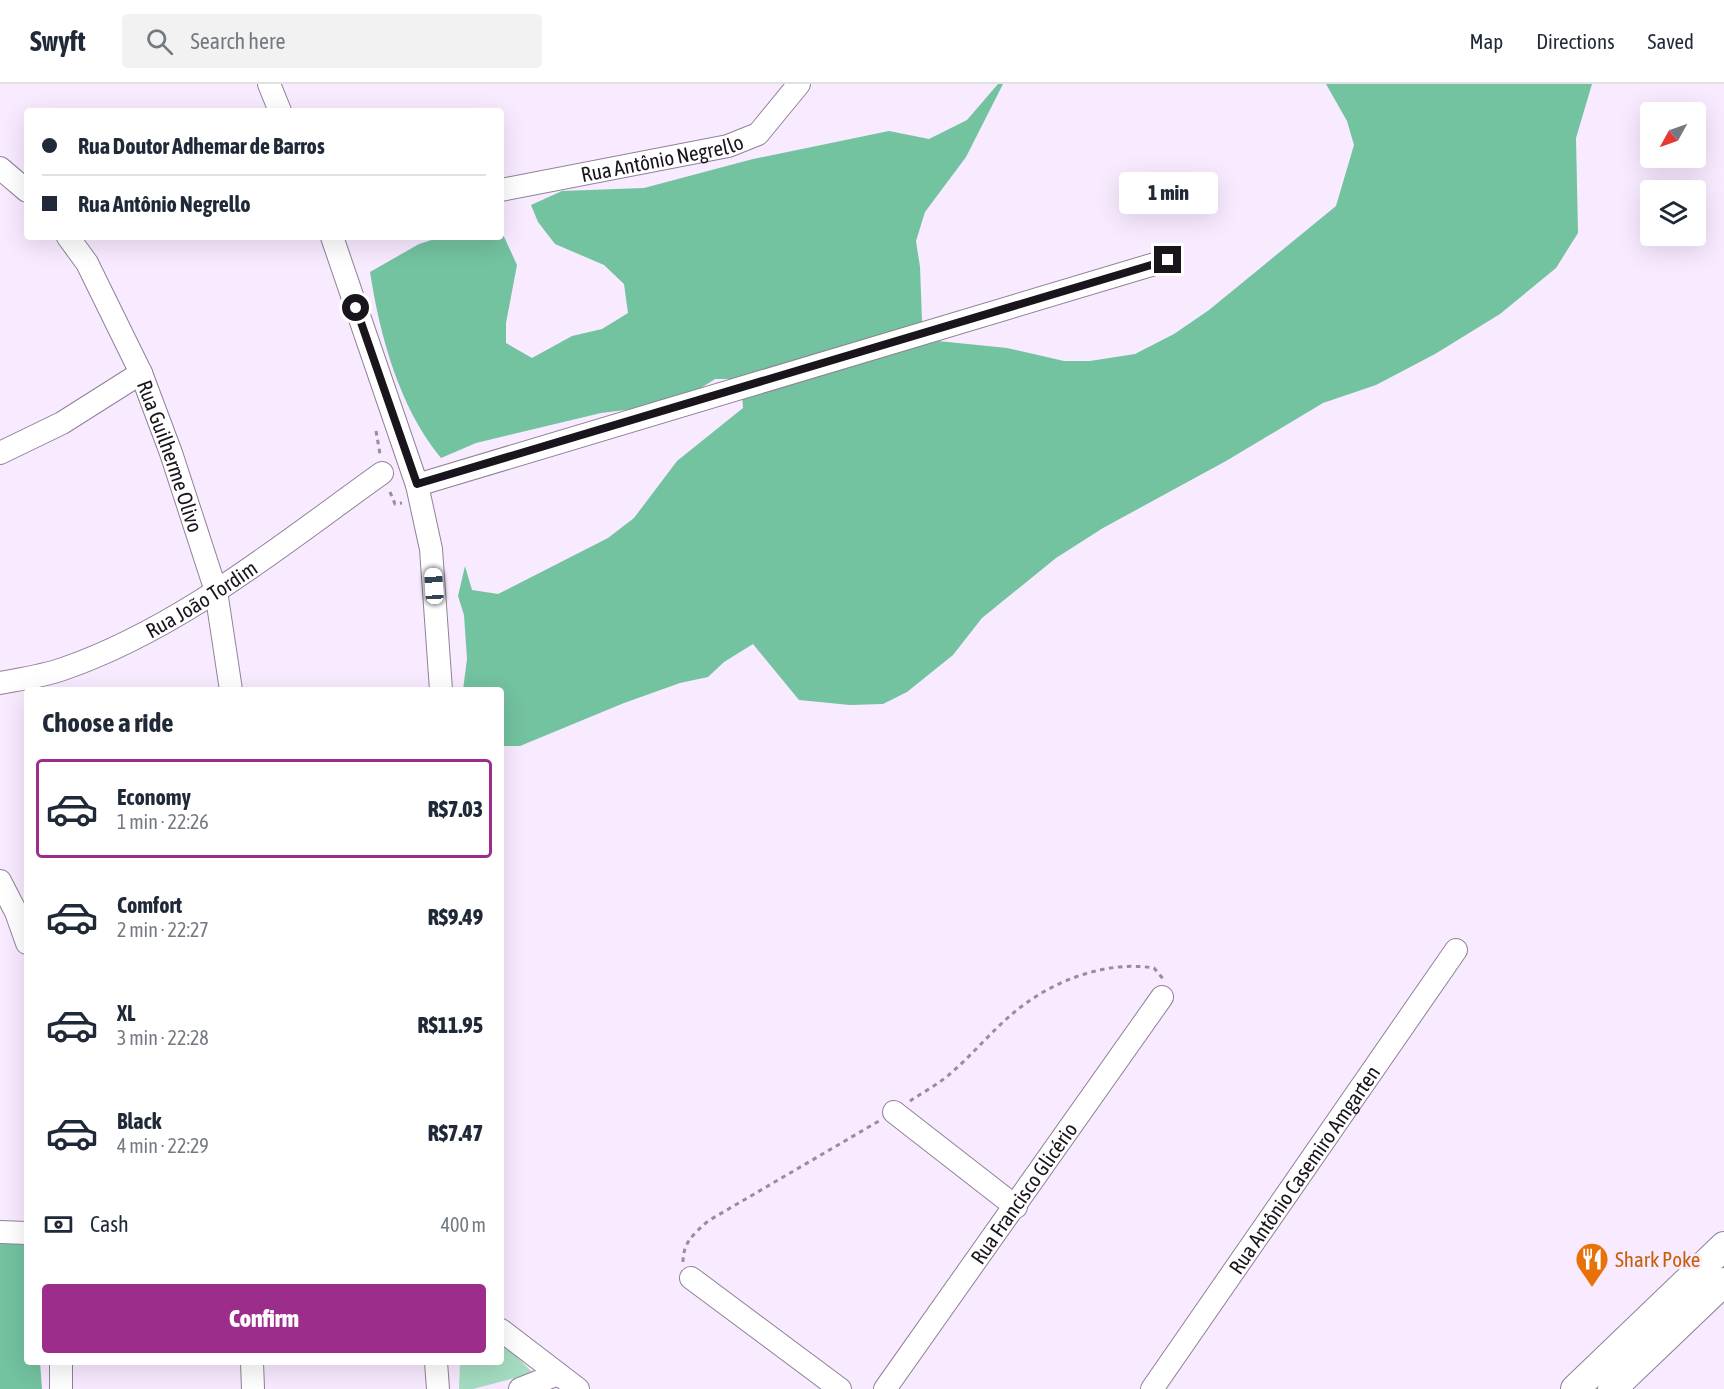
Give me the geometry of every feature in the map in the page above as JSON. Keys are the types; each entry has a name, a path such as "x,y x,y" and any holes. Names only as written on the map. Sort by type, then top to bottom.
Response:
{"main road":[{"path":"1575,1389 1724,1246"},
{"path":"1612,1389 1724,1282"}],"street":[{"path":"269,84 279,108"},
{"name":"Rua Antônio Negrello","path":"504,189 728,146 758,134 799,84"},
{"path":"0,168 24,188"},
{"name":"Rua Guilherme Olivo","path":"70,240 87,263 141,373 171,453 216,591 231,687"},
{"path":"333,240 417,484 431,549 441,687"},
{"path":"417,484 1168,260"},
{"path":"0,453 62,423 141,373"},
{"name":"Rua João Tordim","path":"0,683 61,670 105,652 216,591 382,473"},
{"path":"0,881 24,936"},
{"name":"Rua Antônio Casemiro Amgarten","path":"1152,1389 1456,950"},
{"name":"Rua Francisco Glicério","path":"885,1389 1016,1207 1162,996"},
{"path":"894,1112 1016,1207"},
{"path":"0,1232 24,1233"},
{"path":"691,1278 840,1389"},
{"path":"504,1332 578,1389"},
{"path":"61,1365 61,1389"},
{"path":"252,1365 253,1389"},
{"path":"436,1365 438,1389"},
{"path":"520,1389 558,1374"}],"path":[{"path":"691,1278 683,1261 683,1250 689,1239 708,1221 894,1112 950,1075 1011,1015 1035,996 1097,970 1130,964 1154,968 1161,974 1164,980 1162,996"}],"green space":[{"path":"998,84 1003,84 966,157 925,212 916,241 920,267 922,321 938,341 1007,348 1064,361 1090,361 1135,354 1174,334 1209,310 1336,206 1354,145 1347,121 1326,84 1592,84 1576,138 1578,233 1556,268 1500,314 1435,354 1376,385 1323,403 1226,461 1103,528 1056,558 982,618 953,655 907,692 883,704 850,705 799,700 753,644 724,662 708,677 680,683 624,703 520,746 504,746 504,687 463,687 467,659 464,615 458,596 465,566 472,590 498,594 608,538 634,518 677,461 743,408 741,379 715,379 693,393 657,406 601,413 476,443 441,458 426,438 403,394 379,321 370,272 419,244 432,240 504,240 504,237 517,265 506,323 506,343 532,358 572,336 602,329 628,313 624,284 604,265 555,244 538,222 531,205 562,191 644,188 753,159 889,131 929,139 967,120"},
{"path":"0,1242 24,1245 24,1365 40,1365 42,1389 0,1389"},
{"path":"504,1344 533,1373 473,1389 459,1389 460,1365 504,1365"}],"place":[{"name":"Shark Poke","path":"1592,1288"}],"route":[{"path":"356,308 417,484 1168,260"}]}
